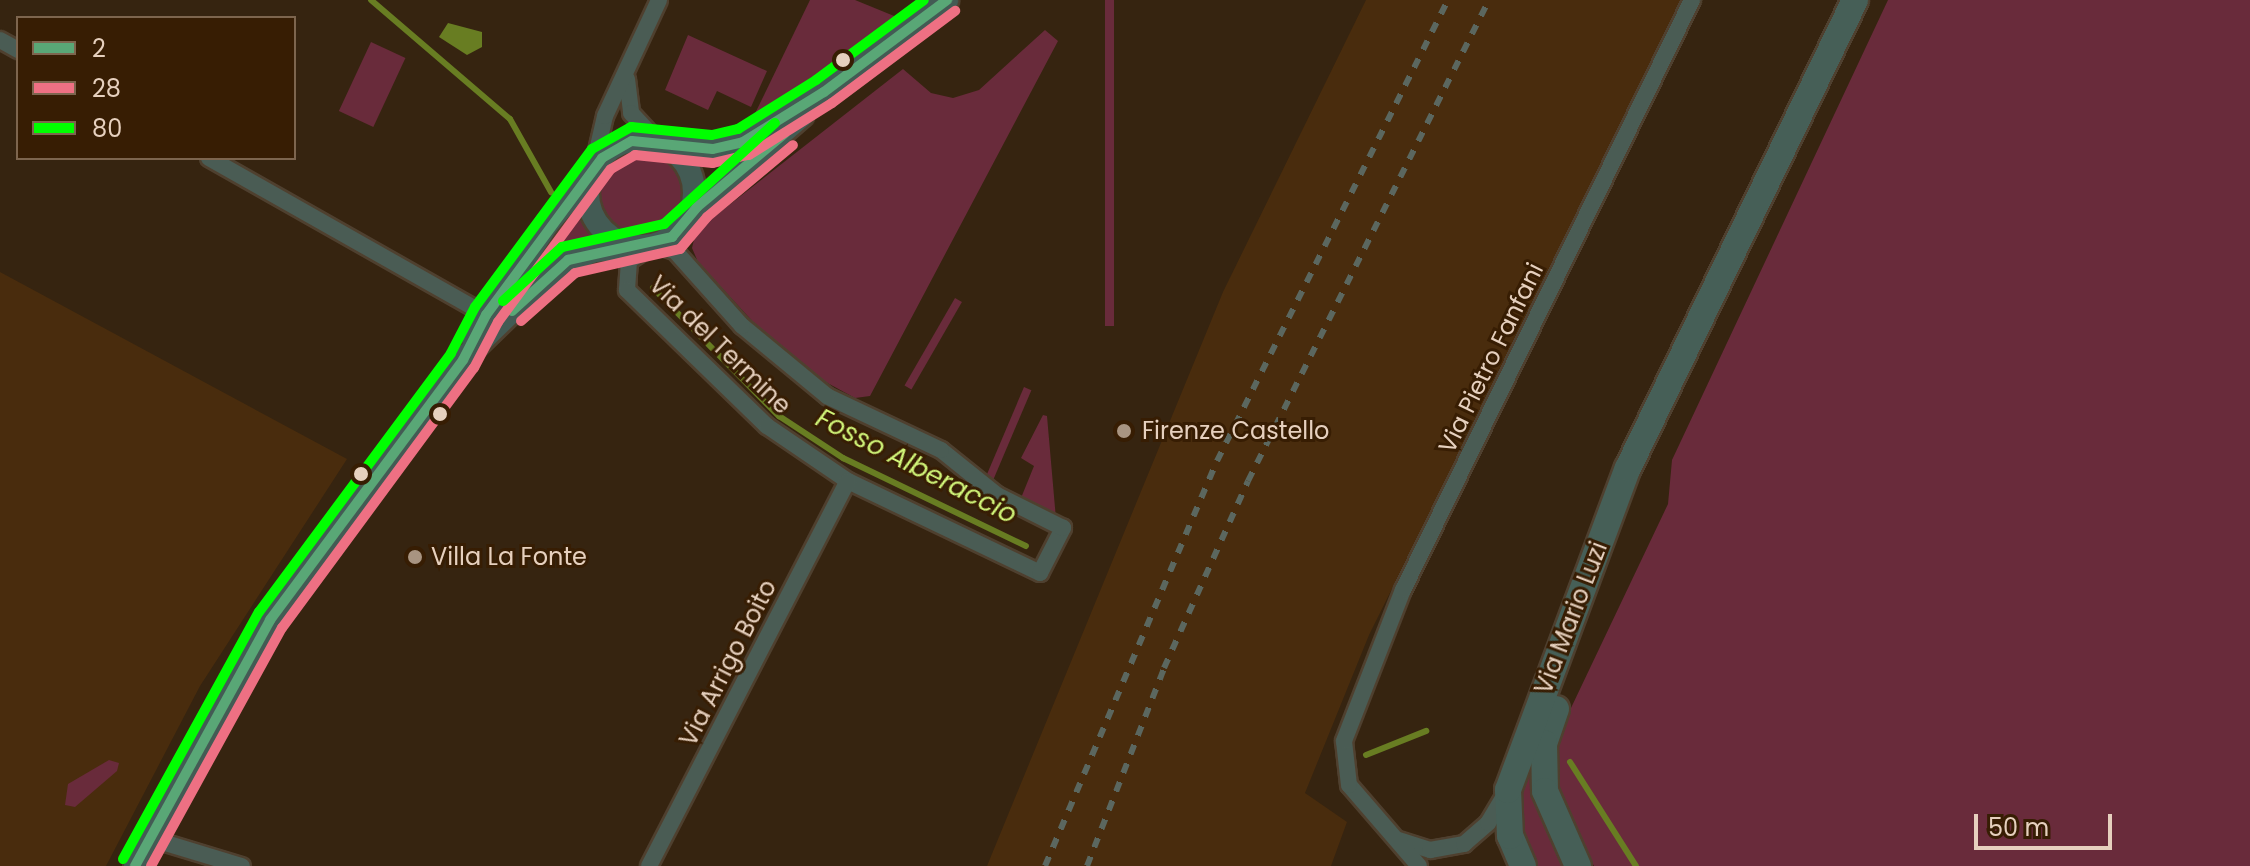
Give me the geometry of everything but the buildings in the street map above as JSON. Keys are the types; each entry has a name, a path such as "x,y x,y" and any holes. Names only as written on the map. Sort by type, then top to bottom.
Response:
{"main road":[{"path":"135,866 279,607 467,355 561,264 595,251 649,246 679,231 691,212 824,92 947,0"},
{"name":"Via Mario Luzi","path":"1523,866 1510,836 1508,790 1628,468 1855,0"},
{"path":"467,355 486,315 592,172 623,143 729,147 824,92"},
{"path":"659,143 690,173 691,212"},
{"path":"592,172 588,198 596,222 615,240 649,246"},
{"name":"Via Mario Luzi","path":"1578,866 1548,807 1544,743 1673,377"}],"street":[{"path":"592,172 599,133 659,0"},
{"name":"Via Pietro Fanfani","path":"1397,839 1349,785 1344,741 1403,590 1692,0"},
{"path":"628,69 627,104 659,143"},
{"path":"213,160 486,315"},
{"name":"Via del Termine","path":"649,246 675,251 742,326 827,396 941,450 997,495 1063,528 1040,573 848,481 747,408 629,293 629,261 649,246"},
{"name":"Via Arrigo Boito","path":"649,866 848,481"},
{"path":"1397,839 1430,850 1464,844 1488,823 1508,790"},
{"path":"149,838 242,866"},
{"path":"1397,839 1419,866"}],"shaded area":[{"path":"810,0 855,0 899,18 749,126"},
{"path":"1105,0 1114,0 1114,326 1105,326"},
{"path":"1366,0 1684,0 1369,635 1305,793 1347,822 1331,866 987,866 1223,292"},
{"path":"1888,0 2250,0 2250,866 1594,866 1567,818 1554,764 1561,729 1668,504 1672,460"},
{"path":"448,23 482,32 482,47 467,55 439,37"},
{"path":"1045,30 1058,41 870,396 855,398 822,380 755,324 698,262 692,248 696,231 903,69 931,93 953,98 979,90"},
{"path":"688,35 767,71 751,107 717,91 708,110 665,90"},
{"path":"371,42 405,58 373,127 339,111"},
{"path":"639,148 663,155 675,167 682,191 675,215 663,227 639,234 615,227 603,215 596,191 603,167 615,155"},
{"path":"579,208 597,240 549,257 551,248"},
{"path":"0,272 347,459 200,686 106,866 0,866"},
{"path":"955,298 962,302 911,389 904,385"},
{"path":"1024,387 1031,390 993,480 986,477"},
{"path":"1043,415 1047,416 1056,519 1021,498 1034,466 1021,458"},
{"path":"1539,740 1542,815 1568,866 1536,866 1525,848 1517,805"},
{"path":"109,760 119,763 117,771 75,807 65,805 68,784"}],"waterway":[{"name":"Fosso Alberaccio","path":"371,0 510,119 551,192"},
{"name":"Fosso Alberaccio","path":"653,288 779,416 843,458 1026,546"},
{"name":"Fosso Alberaccio","path":"1366,755 1426,731"},
{"name":"Fosso Alberaccio","path":"1570,762 1636,866"}],"railway":[{"path":"1045,866 1217,461 1448,0"},
{"path":"1087,866 1164,668 1248,481 1489,0"}],"transit line":[{"name":"80","path":"123,859 259,612 451,353 475,307 592,149 631,127 712,135 738,129 816,80 924,0"},
{"name":"2","path":"135,866 270,620 463,360 486,315 602,158 632,141 713,149 743,142 824,92 947,0"},
{"name":"28","path":"151,866 282,628 474,368 498,322 611,169 635,155 713,163 749,155 832,103 955,11"},
{"name":"80","path":"503,301 562,247 664,224 775,123"},
{"name":"2","path":"512,311 568,260 672,237 697,207 784,134"},
{"name":"28","path":"521,321 575,273 680,249 707,217 793,145"}],"place":[{"name":"Firenze Castello","path":"1124,431"},
{"name":"Villa La Fonte","path":"415,557"}]}
